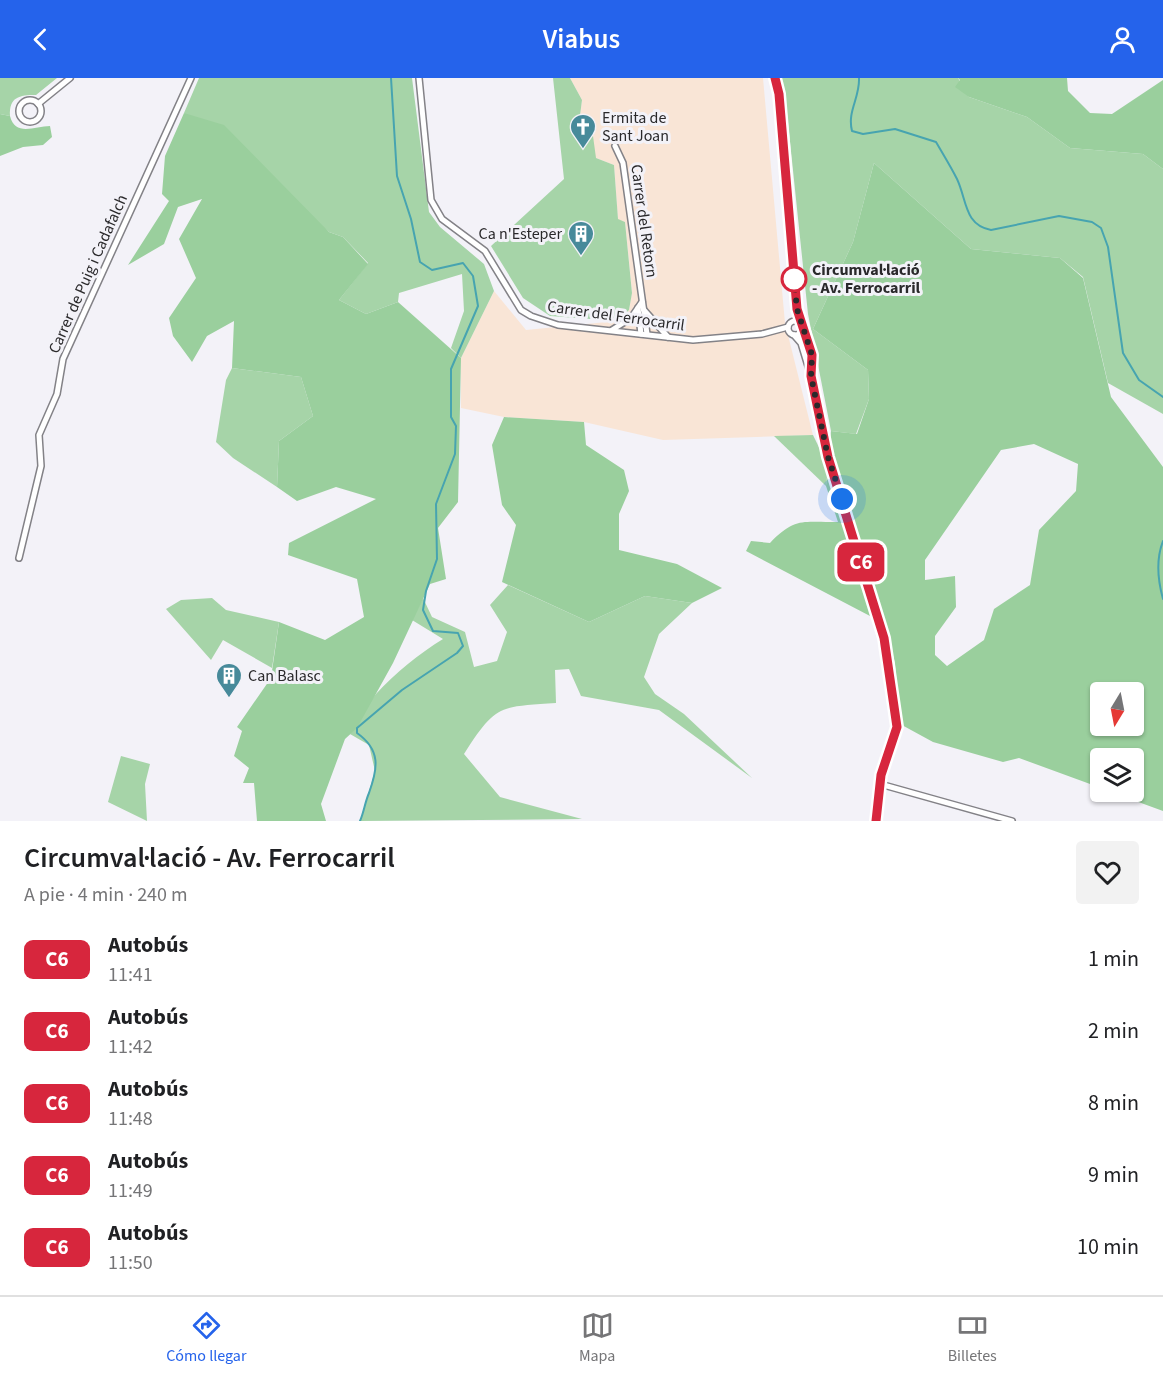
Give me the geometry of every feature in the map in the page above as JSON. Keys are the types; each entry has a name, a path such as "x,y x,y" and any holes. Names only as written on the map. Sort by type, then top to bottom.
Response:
{"street":[{"path":"38,104 70,78"},
{"name":"Carrer de Puig i Cadafalch","path":"19,558 41,466 39,435 57,394 63,359 191,78"},
{"name":"Carrer del Ferrocarril","path":"419,78 428,188 431,200 442,219 485,251 521,310 531,316 558,325 668,337 716,340 762,334 793,334"},
{"path":"774,78 779,94 797,309 812,355 811,376"},
{"path":"30,100 38,104 40,113 37,119 29,122 21,117 20,107 24,102 30,100"},
{"name":"Carrer del Retorn","path":"615,146 623,163 644,334"},
{"path":"612,330 631,318 641,306 668,337"},
{"path":"797,309 790,324 793,334 801,343 811,376 828,457 884,638 897,727 880,784 876,821"},
{"path":"790,324 802,325"},
{"name":"Carrer del Ferrocarril","path":"762,334 790,324"},
{"path":"793,334 800,333 802,325"},
{"path":"880,784 1012,821"},
{"path":"980,821 982,813"}],"shaded area":[{"path":"570,78 763,78 785,323 813,435 663,440 584,422 504,417 461,408 461,358 494,291 526,330 617,321 629,310 632,292 625,222 618,220 614,165 596,158 577,139 582,100"}],"green space":[{"path":"0,78 57,78 36,95 16,98 11,105 10,116 0,114"},
{"path":"199,78 412,78 429,212 440,227 484,264 494,291 461,358 451,348 464,311 462,274 399,293 398,302 366,314 339,300 368,263 343,237 329,232 184,113"},
{"path":"553,78 570,78 582,100 577,139 593,136 596,158 614,165 618,219 625,222 632,293 629,310 618,321 550,316 523,298 491,246 564,179"},
{"path":"780,78 958,78 969,97 1027,117 1070,148 1143,154 1163,169 1163,414 1108,383 1083,277 1060,258 971,249 874,163 853,242 813,329 868,370 869,399 856,434 831,431 808,314 787,113"},
{"path":"958,78 1067,78 1068,91 1090,113 1112,114 1163,80 1163,169 1143,154 1070,148 1027,117 969,97 955,87 960,80"},
{"path":"184,113 224,125 329,232 343,237 368,264 339,300 366,314 398,302 461,358 458,502 438,528 446,579 430,584 393,663 357,728 345,739 321,804 326,821 257,821 254,783 243,783 249,768 234,756 242,731 237,727 271,678 279,622 325,640 364,617 357,579 288,555 289,543 376,499 336,487 297,501 277,487 279,441 313,416 301,377 232,368 234,321 207,336 192,362 173,336 169,318 196,278 179,239 202,199 178,207 164,244 128,265 169,201 162,194 165,156"},
{"path":"0,114 10,116 16,126 21,128 50,126 52,137 43,145 23,147 0,156"},
{"path":"874,163 971,249 1060,258 1083,278 1111,397 1163,467 1163,811 1138,802 1144,802 1144,748 1090,748 1090,784 1019,758 1003,762 933,742 900,724 895,663 881,610 870,616 746,551 751,541 770,543 794,525 808,522 838,522 826,486 831,431 857,434 869,399 868,370 813,329 853,242","holes":["1034,444 1078,464 1076,491 1039,530 1030,585 994,609 984,640 947,666 935,655 935,636 956,607 955,576 925,580 925,560 1001,450"]},
{"path":"232,368 301,377 313,416 279,441 277,487 233,458 216,442 226,380"},
{"path":"504,417 584,422 586,445 624,470 629,491 619,514 619,550 677,564 722,588 692,603 645,596 589,622 502,582 516,525 502,505 492,445"},
{"path":"813,435 828,466 826,486 774,436"},
{"path":"508,585 589,622 645,596 692,603 659,634 644,677 655,694 684,714 752,778 659,710 581,696 569,669 555,670 556,703 522,706 501,711 484,726 464,754 500,797 582,819 360,821 375,771 369,745 350,734 383,686 408,664 443,639 412,620 423,598 432,617 465,632 474,667 497,661 507,632 490,605"},
{"path":"212,598 226,610 279,622 272,668 223,640 211,660 166,609 181,600"},
{"path":"121,756 150,764 145,784 147,821 108,802"}],"waterway":[{"path":"360,821 374,775 375,760 374,753 365,739 357,733 357,728 402,690 457,653 463,646 458,633 433,631 423,610 426,591 437,559 436,504 455,454 456,426 451,417 451,369 478,306 473,276 463,263 432,270 420,262 411,219 397,176 391,78"},
{"path":"859,78 858,92 851,117 852,131 863,134 895,129 936,142 957,179 971,217 982,227 991,230 1059,216 1092,222 1101,228 1108,247 1123,353 1139,380 1163,397"},
{"path":"1163,541 1158,570 1163,599"}],"bus line":[{"name":"C6","path":"775,78 779,94 797,309 812,355 811,376 828,457 884,638 889,668 897,727 881,775 876,821"}],"place":[{"name":"Ermita de Sant Joan","path":"583,150"},
{"name":"Ca n'Esteper","path":"581,257"},
{"name":"Circumval·lació - Av. Ferrocarril","path":"794,279"},
{"name":"Can Balasc","path":"229,699"}],"route":[{"path":"794,279 797,309 812,355 811,376 828,457 842,499"}]}
